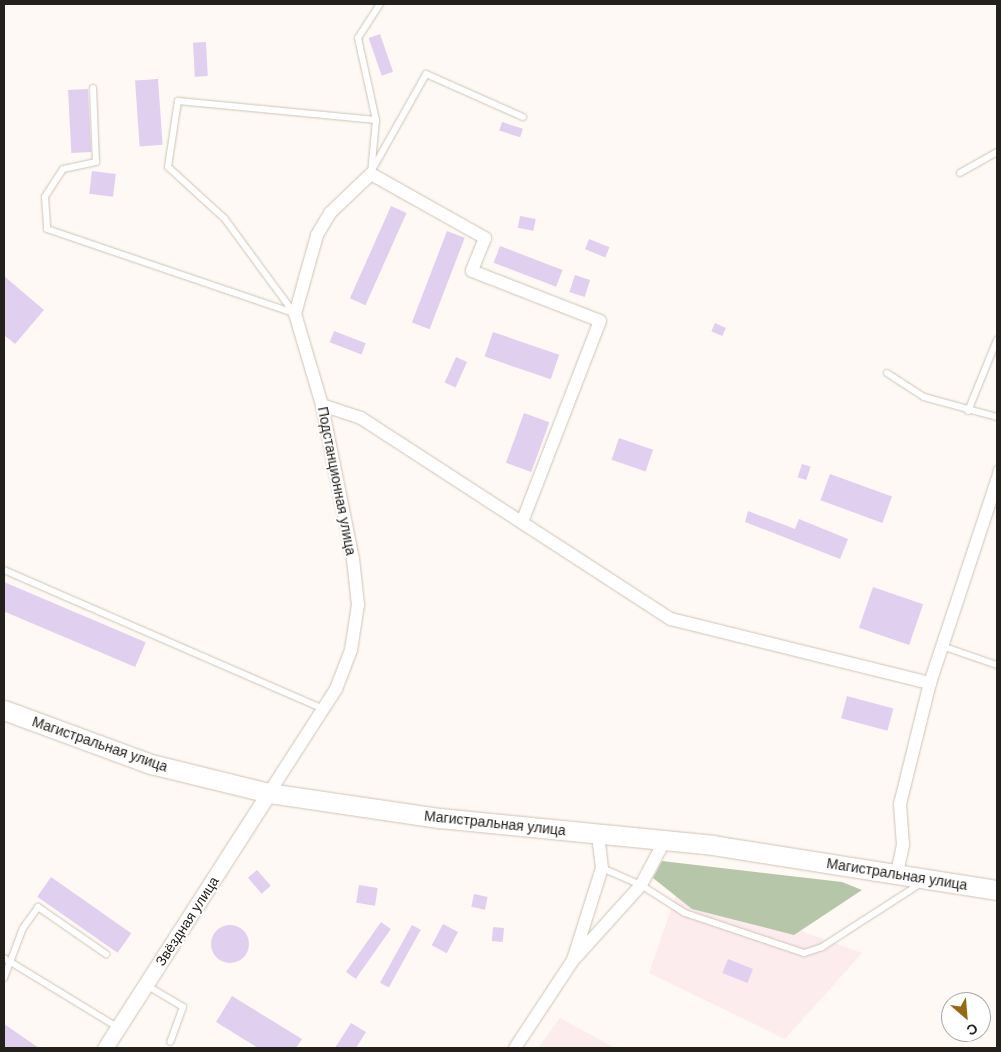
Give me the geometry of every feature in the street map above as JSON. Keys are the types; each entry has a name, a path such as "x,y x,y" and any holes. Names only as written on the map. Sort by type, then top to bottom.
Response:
{"main road":[{"name":"Магистральная улица","path":"4,710 151,764 270,793 439,818 664,840 897,873 997,890"}],"street":[{"path":"295,314 317,235 330,214 371,174 485,238 472,271 600,321 522,522"},
{"name":"Подстанционная улица","path":"270,793 324,710 351,650 358,605 322,405 295,314"},
{"path":"322,405 362,418 671,619 930,683"},
{"path":"897,873 903,845 900,804 930,683 946,647 996,477"},
{"name":"Звёздная улица","path":"105,1048 270,793"},
{"path":"573,960 602,868 598,833"},
{"path":"515,1048 573,960 641,885 664,840"}],"lane":[{"path":"371,174 376,120 358,38 380,4"},
{"path":"371,174 426,74 523,117"},
{"path":"94,88 96,162 64,168 45,197 47,230 295,314"},
{"path":"295,314 225,218 168,167 178,100 376,120"},
{"path":"960,173 997,152"},
{"path":"968,411 997,340"},
{"path":"887,373 924,397 968,411 997,416"},
{"path":"4,570 324,710"},
{"path":"946,647 997,665"},
{"path":"602,868 641,885 685,913 804,953 822,947 929,878"},
{"path":"4,978 12,962 23,928 38,907 106,954"},
{"path":"4,958 118,1028"},
{"path":"146,985 183,1008 170,1042"}],"shaded area":[{"path":"679,887 862,953 785,1039 649,973"},
{"path":"560,1018 615,1048 538,1048"}],"green space":[{"path":"662,861 842,882 862,890 794,935 692,909 653,878"}],"building":[{"path":"380,34 393,72 382,76 369,38"},
{"path":"206,42 208,76 195,77 193,43"},
{"path":"158,79 163,145 140,146 135,81"},
{"path":"88,89 91,152 71,153 68,90"},
{"path":"502,122 523,129 520,137 499,131"},
{"path":"92,171 116,174 113,197 89,194"},
{"path":"391,206 407,213 365,305 350,298"},
{"path":"520,216 536,219 533,231 518,228"},
{"path":"447,231 465,238 430,329 412,322"},
{"path":"589,239 609,247 605,257 585,249"},
{"path":"500,246 563,270 556,287 494,263"},
{"path":"575,275 590,280 585,297 569,292"},
{"path":"4,276 44,310 15,344 4,335"},
{"path":"715,323 726,328 722,336 711,331"},
{"path":"334,331 366,343 361,354 330,342"},
{"path":"493,332 559,355 551,379 485,357"},
{"path":"456,357 467,362 456,387 445,383"},
{"path":"524,413 549,422 531,472 506,463"},
{"path":"619,438 653,450 646,471 612,460"},
{"path":"802,464 811,467 806,480 798,477"},
{"path":"830,474 892,497 882,523 820,500"},
{"path":"748,511 795,529 799,519 848,539 840,559 745,522"},
{"path":"4,582 146,642 135,667 4,611"},
{"path":"873,587 923,604 909,645 859,628"},
{"path":"847,696 893,708 887,731 841,718"},
{"path":"257,870 271,886 262,894 248,878"},
{"path":"51,877 131,933 118,953 37,897"},
{"path":"359,885 378,888 375,906 356,903"},
{"path":"474,894 488,897 485,910 471,907"},
{"path":"381,922 391,929 356,979 346,972"},
{"path":"443,924 458,932 447,953 432,945"},
{"path":"230,925 237,926 243,931 248,937 248,951 243,957 237,962 230,963 223,962 217,957 212,951 211,944 212,937 217,931 223,926"},
{"path":"412,925 421,930 389,988 380,983"},
{"path":"493,927 504,928 503,942 492,941"},
{"path":"728,959 753,969 747,983 722,973"},
{"path":"232,996 302,1039 296,1048 258,1048 216,1022"},
{"path":"351,1023 366,1032 356,1048 335,1048"},
{"path":"4,1024 39,1048 4,1048"}]}
